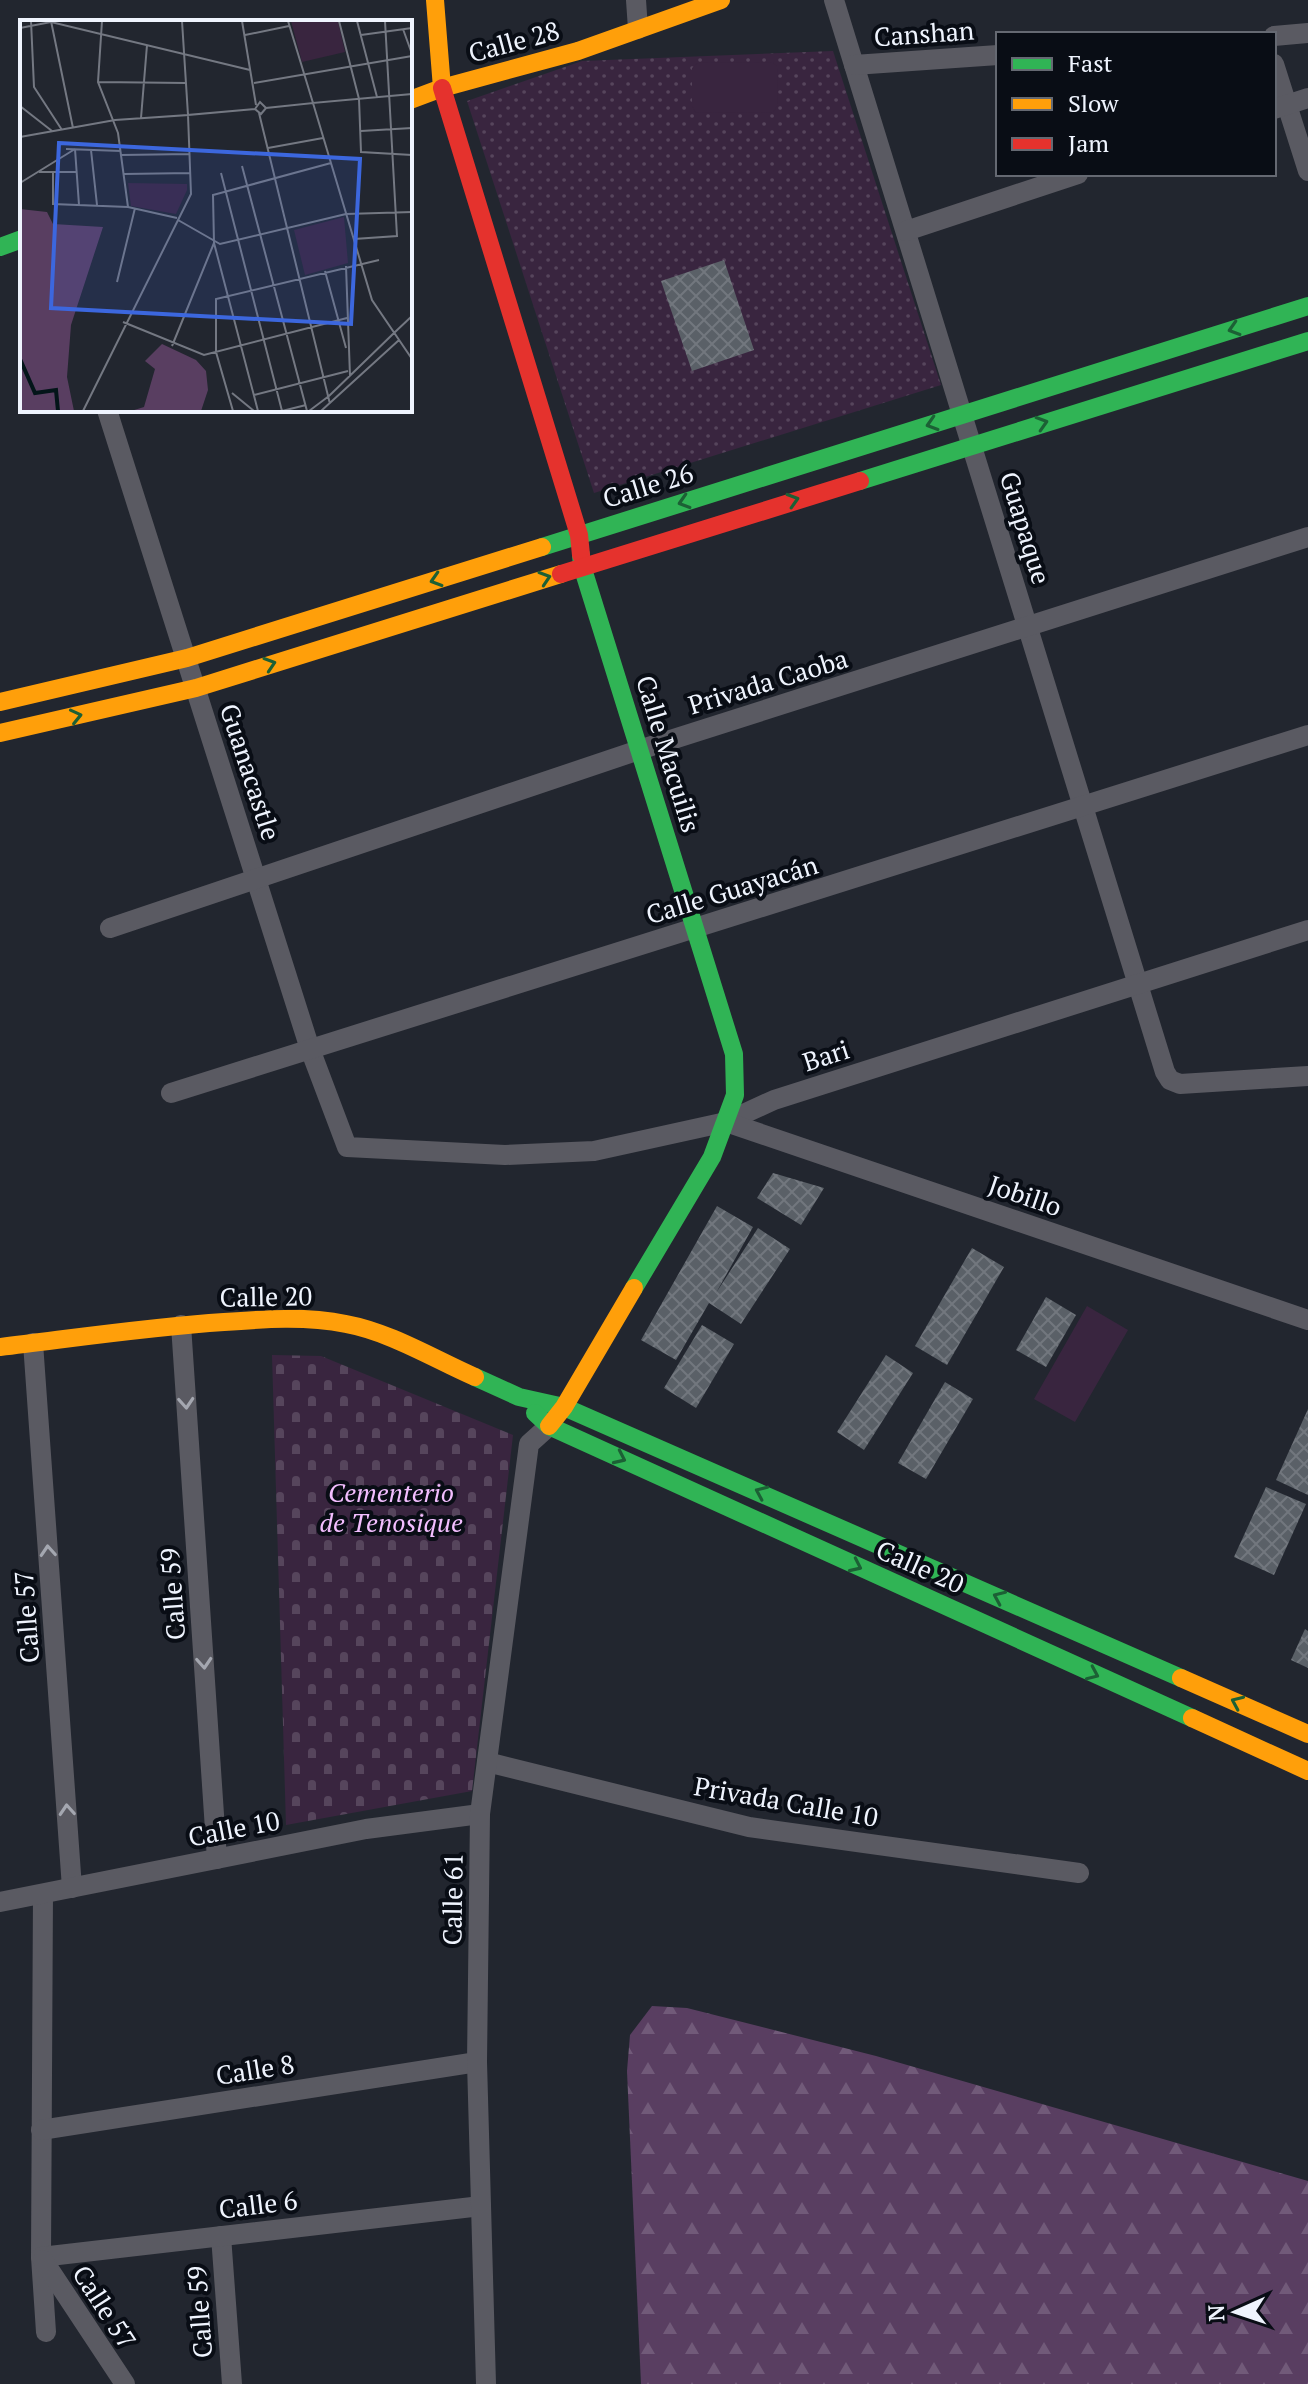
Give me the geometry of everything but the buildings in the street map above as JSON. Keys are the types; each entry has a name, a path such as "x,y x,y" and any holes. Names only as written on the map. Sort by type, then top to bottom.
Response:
{"main road":[{"name":"Calle Macuilis","path":"435,0 442,88 579,535 582,566 734,1054 735,1095 712,1157 564,1407 549,1426"},
{"name":"Calle 28","path":"412,99 442,88 578,51 721,0"},
{"path":"0,247 20,240"},
{"name":"Calle 26","path":"0,702 187,658 1308,306"},
{"path":"0,733 196,688 1308,341"},
{"name":"Calle 20","path":"0,1347 181,1325 269,1319 347,1324 383,1336 519,1397 564,1407 1308,1734"},
{"name":"Calle 20","path":"519,1397 549,1426 1308,1771"},
{"path":"944,1606 957,1578"}],"street":[{"path":"636,0 638,29"},
{"name":"Guapaque","path":"834,0 1165,1072 1170,1080 1180,1084 1308,1076"},
{"path":"1276,36 1308,33"},
{"name":"Canshan","path":"854,65 996,55"},
{"path":"1276,78 1280,107 1308,171"},
{"path":"1280,107 1308,98"},
{"path":"906,231 1072,176"},
{"name":"Guanacastle","path":"108,412 310,1049 347,1147"},
{"name":"Privada Caoba","path":"110,928 639,750 1308,537"},
{"name":"Calle Guayacán","path":"171,1093 1308,735"},
{"name":"Bari","path":"347,1147 505,1155 594,1151 726,1122 774,1100 1308,930"},
{"name":"Jobillo","path":"726,1122 1308,1320"},
{"name":"Calle 59","path":"181,1325 217,1859"},
{"name":"Calle 57","path":"33,1343 72,1888"},
{"name":"Calle 61","path":"486,2384 477,2062 480,1814 529,1444 549,1426"},
{"name":"Privada Calle 10","path":"487,1762 749,1827 1079,1873"},
{"name":"Calle 10","path":"0,1902 366,1829 480,1814"},
{"name":"Calle 57","path":"43,1894 41,2257 46,2332"},
{"name":"Calle 8","path":"41,2130 477,2062"},
{"name":"Calle 6","path":"41,2257 481,2206"},
{"name":"Calle 59","path":"221,2236 232,2384"},
{"name":"Calle 57","path":"41,2257 125,2384"}],"green space":[{"path":"833,51 941,385 594,493 467,101 582,61"},
{"path":"773,62 777,67 778,105 773,112 696,113 692,106 692,68 698,63"},
{"path":"1087,1306 1128,1330 1075,1422 1034,1399"},
{"name":"Cementerio de Tenosique","path":"272,1355 321,1356 513,1435 472,1791 286,1825"},
{"path":"652,2006 687,2008 876,2056 1308,2181 1308,2384 641,2384 627,2071 630,2035"}],"traffic: fast":[{"path":"0,247 20,240"},
{"path":"542,547 1308,306"},
{"path":"860,481 1308,341"},
{"path":"581,555 734,1054 735,1095 712,1157 634,1288"},
{"path":"475,1377 519,1397 564,1407 1181,1678"},
{"path":"535,1413 549,1426 1192,1718"}],"traffic: slow":[{"path":"435,0 442,88"},
{"path":"412,99 442,88 578,51 721,0"},
{"path":"0,702 187,658 542,547"},
{"path":"0,733 196,688 561,574"},
{"path":"549,1426 564,1407 634,1288"},
{"path":"0,1347 196,1324 270,1319 316,1320 379,1333 475,1377"},
{"path":"1181,1678 1308,1734"},
{"path":"1192,1718 1308,1771"}],"traffic: jam":[{"path":"442,88 579,535 581,555"},
{"path":"561,574 860,481"}]}
